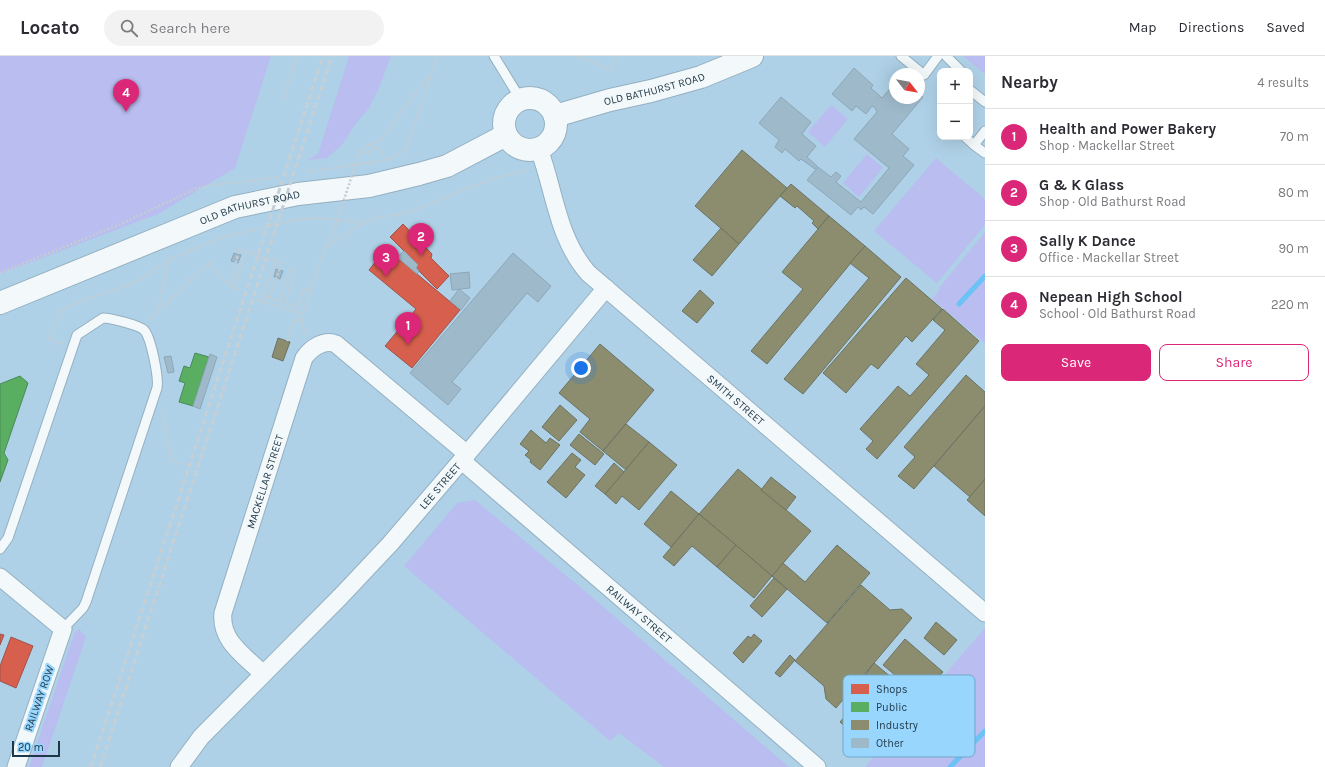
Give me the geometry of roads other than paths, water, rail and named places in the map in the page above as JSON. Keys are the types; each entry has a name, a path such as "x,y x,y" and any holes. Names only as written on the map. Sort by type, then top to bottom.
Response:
{"main road":[{"name":"OLD BATHURST ROAD","path":"555,116 610,100 651,91 701,77 752,56"},
{"path":"530,98 538,99 546,103 555,116 557,124 552,139 542,158 516,147 506,135 504,128 506,114 510,108 521,100 530,98"},
{"name":"OLD BATHURST ROAD","path":"0,303 236,207 298,194 369,186 419,174 447,166 506,135"}],"street":[{"name":"SMITH STREET","path":"542,158 567,243 576,259 606,288 985,613"},
{"name":"LEE STREET","path":"263,674 365,570 464,458 606,288"},
{"name":"MACKELLAR STREET","path":"263,674 226,637 222,626 223,613 304,358 308,352 327,342 336,344 464,458"},
{"name":"RAILWAY STREET","path":"464,458 817,767"},
{"path":"0,577 63,629"},
{"name":"RAILWAY ROW","path":"16,767 63,629"},
{"path":"179,767 201,737 263,674"}],"lane":[{"path":"494,56 502,66"},
{"path":"498,56 521,100"},
{"path":"901,56 924,74 938,56"},
{"path":"946,56 958,68"},
{"path":"973,92 985,102"},
{"path":"974,145 985,131"},
{"path":"968,140 985,153"},
{"path":"0,549 6,541 11,528 72,347 79,332 103,318 141,328 148,336 158,379 157,388 86,602 63,629"}],"waterway":[{"path":"959,304 985,276"},
{"path":"975,741 985,731"},
{"path":"950,767 960,757"}],"railway":[{"path":"91,767 323,56"},
{"path":"100,767 332,56"}],"place":[{"name":"Nepean High School","path":"126,112"},
{"name":"G & K Glass","path":"421,256"},
{"name":"Sally K Dance","path":"386,277"},
{"name":"Health and Power Bakery","path":"408,345"}]}
